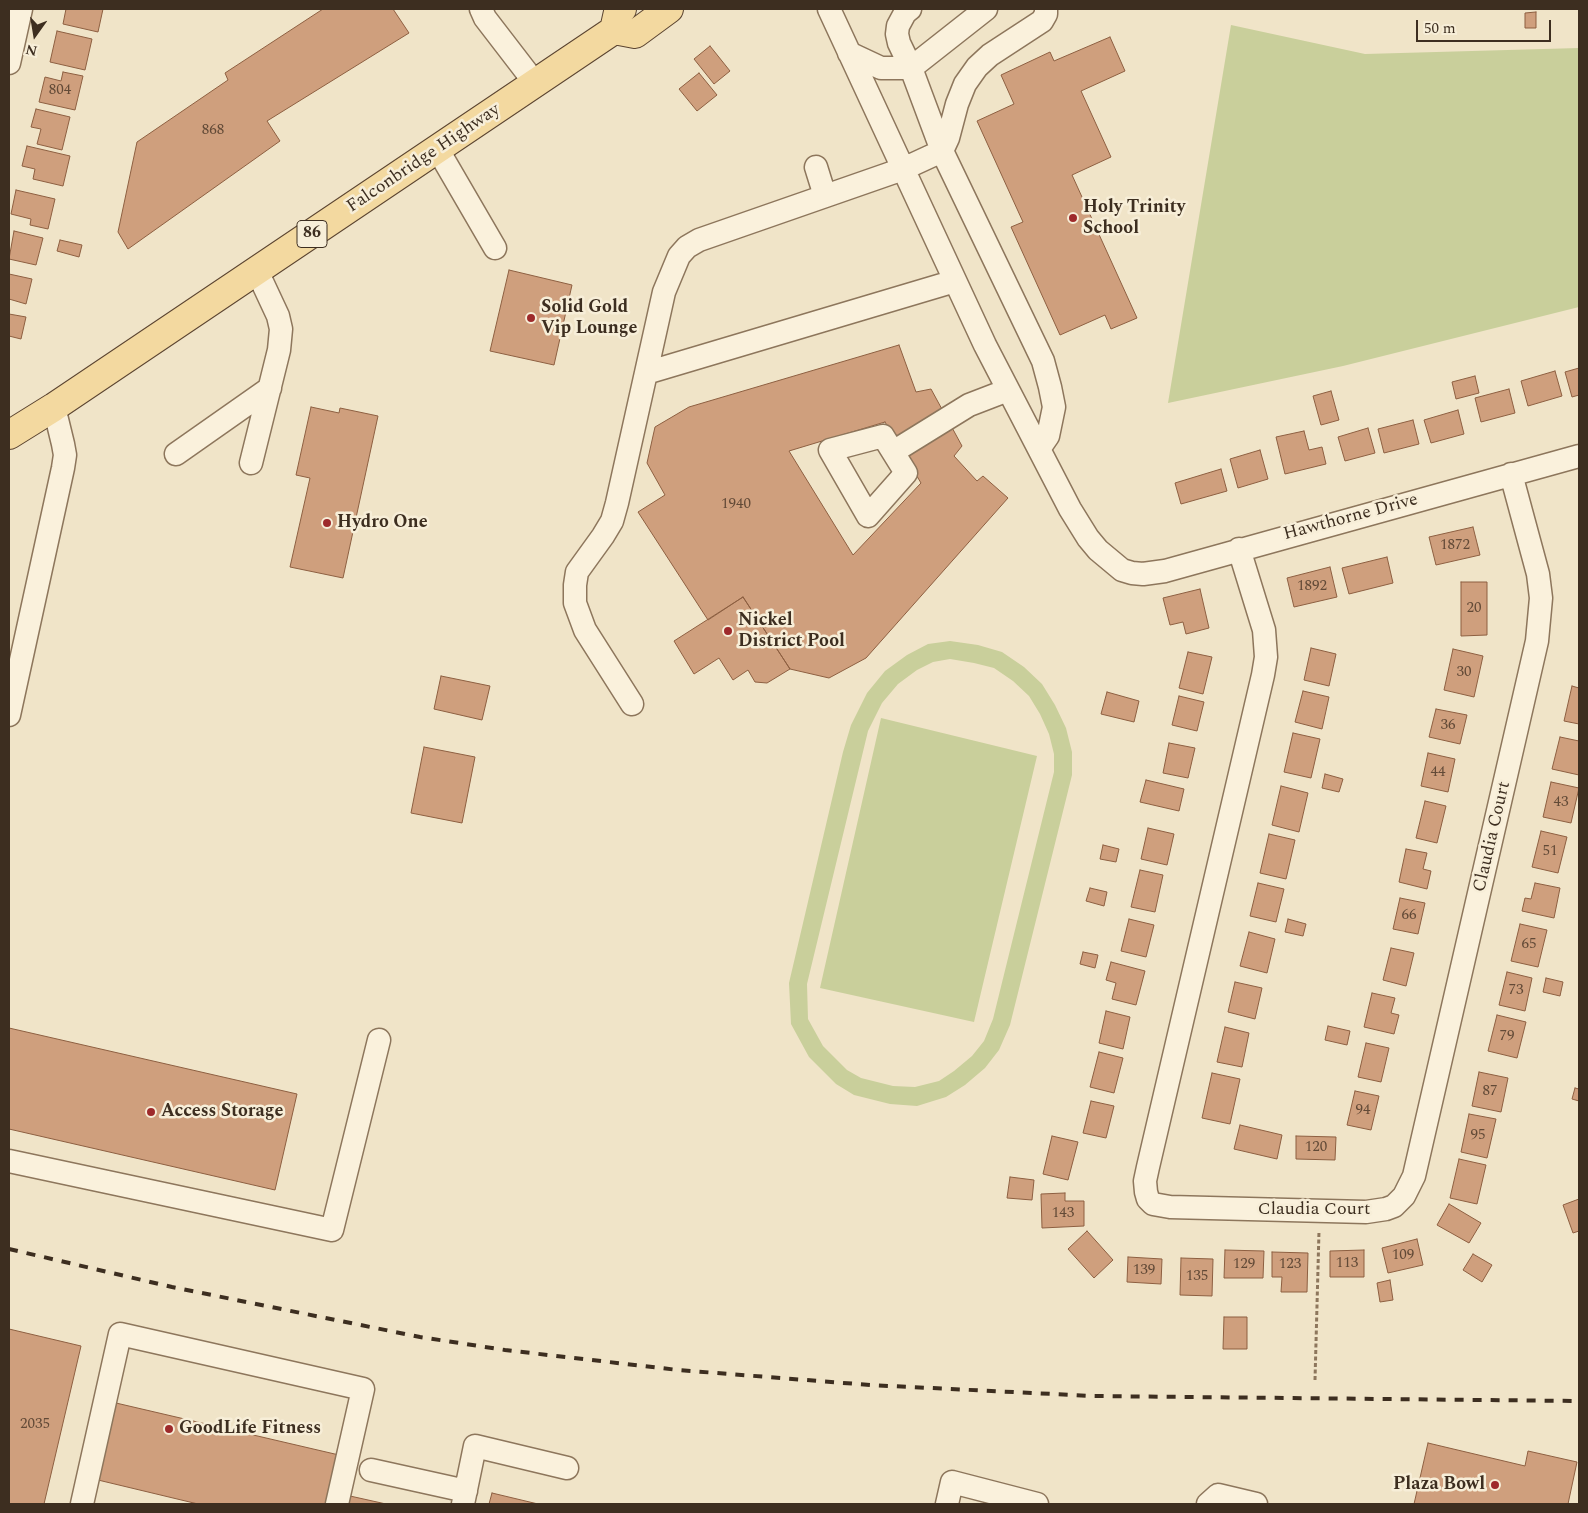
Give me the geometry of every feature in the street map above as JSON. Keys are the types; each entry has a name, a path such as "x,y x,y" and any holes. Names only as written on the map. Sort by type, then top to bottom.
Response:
{"main road":[{"name":"Falconbridge Highway","path":"9,435 54,407 438,150 535,83 618,20 635,34 669,9"}],"street":[{"path":"9,63 21,9"},
{"path":"481,9 485,18 535,83"},
{"path":"829,9 984,345 1039,449 1048,436 1054,407 1043,361 942,151 911,68 899,43 898,26 905,12 910,9"},
{"path":"849,53 881,68 911,68 986,9"},
{"path":"632,704 585,630 575,603 575,585 577,572 612,521 618,503 664,292 676,261 687,247 699,240 903,169 942,151 965,84 977,67 990,55 1042,22 1046,9"},
{"path":"438,150 495,248"},
{"path":"816,166 825,196"},
{"path":"251,464 279,350 281,329 278,316 257,271"},
{"path":"646,374 955,281"},
{"path":"176,454 270,388"},
{"path":"893,452 970,405 1008,390"},
{"path":"9,715 65,455 54,407"},
{"name":"Hawthorne Drive","path":"1039,449 1070,509 1088,538 1098,550 1122,570 1143,574 1165,571 1579,456"},
{"name":"Claudia Court","path":"1239,549 1264,630 1266,657 1148,1167 1145,1181 1146,1192 1148,1199 1153,1204 1170,1207 1366,1212 1386,1209 1394,1206 1404,1196 1414,1176 1532,671 1540,622 1541,598 1538,574 1511,474"},
{"path":"9,1161 332,1230 379,1040"},
{"path":"82,1504 120,1334 364,1389 337,1504"},
{"path":"371,1470 464,1498 475,1446 567,1468"},
{"path":"947,1504 952,1482 1037,1504"},
{"path":"1208,1504 1218,1495 1256,1504"}],"path":[{"path":"1314,1380 1320,1211"}],"green space":[{"path":"1231,25 1365,54 1579,48 1579,307 1343,366 1168,403"},
{"path":"950,641 978,645 1002,652 1024,667 1042,684 1066,728 1072,752 1072,775 1010,1025 999,1050 985,1068 965,1085 946,1097 917,1106 890,1104 854,1095 836,1084 809,1057 791,1024 789,983 851,725 867,693 885,671 907,655 928,644","holes":["950,659 994,668 1013,681 1029,696 1049,734 1054,754 1054,772 993,1019 984,1041 972,1056 939,1081 915,1087 893,1086 861,1078 847,1070 823,1046 808,1019 807,984 868,731 882,703 898,684 917,670 933,662"]},
{"path":"881,718 1037,756 974,1022 820,988"}],"building":[{"path":"66,9 103,9 98,32 63,24"},
{"path":"323,9 393,9 409,33 267,121 280,141 128,249 118,232 137,142 228,80 225,73"},
{"path":"1536,12 1536,28 1525,28 1525,13"},
{"path":"57,31 92,39 85,70 50,62"},
{"path":"1110,37 1125,71 1081,91 1111,157 1072,175 1137,318 1111,329 1105,315 1060,335 1011,227 1023,222 977,121 1014,104 1001,75 1050,52 1054,61"},
{"path":"710,46 730,71 714,84 694,59"},
{"path":"63,72 83,76 75,110 39,102 45,77 61,81"},
{"path":"699,73 717,95 697,111 679,89"},
{"path":"36,109 70,117 62,150 37,144 41,129 31,127"},
{"path":"27,146 70,156 63,186 33,179 35,169 22,166"},
{"path":"16,190 55,199 48,229 30,225 31,219 11,214"},
{"path":"14,231 43,238 36,265 9,259"},
{"path":"60,240 82,245 79,257 57,251"},
{"name":"Solid Gold Vip Lounge","path":"509,270 572,285 554,365 490,351"},
{"path":"9,274 32,279 26,304 9,299"},
{"path":"9,314 26,317 21,339 9,336"},
{"path":"899,345 916,392 931,389 962,446 954,456 977,481 983,476 1008,498 866,658 829,678 790,669 743,597 708,620 638,512 665,495 647,463 655,427 689,407","holes":["885,422 921,483 853,555 789,451"]},
{"path":"1579,368 1579,395 1572,397 1565,372"},
{"path":"1555,371 1562,396 1528,406 1521,381"},
{"path":"1475,376 1479,393 1456,399 1452,382"},
{"path":"1509,389 1515,413 1481,422 1475,398"},
{"path":"1331,391 1339,420 1321,425 1313,396"},
{"name":"Hydro One","path":"311,407 339,413 340,408 378,416 343,578 290,567 310,478 296,475"},
{"path":"1458,410 1464,434 1431,443 1424,420"},
{"path":"1413,420 1419,444 1384,453 1378,429"},
{"path":"1368,428 1375,453 1345,461 1338,437"},
{"path":"1304,431 1309,450 1322,447 1326,464 1285,474 1276,437"},
{"path":"1260,450 1268,479 1238,488 1230,459"},
{"path":"1221,469 1227,491 1181,504 1175,483"},
{"path":"1473,527 1480,555 1436,565 1429,537"},
{"path":"1387,557 1393,583 1349,594 1342,568"},
{"path":"1330,567 1337,597 1294,607 1287,578"},
{"path":"1461,582 1487,582 1487,635 1461,636"},
{"path":"1200,589 1209,628 1186,634 1183,622 1170,625 1163,598"},
{"name":"Nickel District Pool","path":"743,597 790,669 767,683 755,682 748,670 733,680 719,658 694,674 674,641"},
{"path":"1311,648 1336,654 1329,686 1304,680"},
{"path":"1453,649 1483,656 1474,697 1444,690"},
{"path":"1188,652 1212,657 1203,694 1179,688"},
{"path":"441,676 490,686 482,720 434,709"},
{"path":"1572,686 1579,688 1579,724 1564,721"},
{"path":"1303,691 1329,697 1322,729 1295,722"},
{"path":"1107,692 1139,701 1134,722 1101,714"},
{"path":"1179,696 1204,702 1197,731 1172,725"},
{"path":"1436,709 1467,715 1460,744 1429,737"},
{"path":"1293,733 1320,739 1311,778 1284,772"},
{"path":"1560,737 1579,741 1579,775 1552,769"},
{"path":"1169,743 1195,748 1188,778 1163,773"},
{"path":"424,747 475,757 462,823 411,813"},
{"path":"1428,753 1455,759 1448,792 1421,786"},
{"path":"1325,774 1343,779 1339,792 1322,788"},
{"path":"1146,780 1184,789 1179,811 1140,802"},
{"path":"1551,782 1579,788 1571,823 1543,817"},
{"path":"1281,786 1308,793 1299,832 1272,825"},
{"path":"1425,801 1446,806 1437,843 1416,838"},
{"path":"1148,828 1174,834 1167,865 1141,859"},
{"path":"1541,831 1567,837 1558,873 1532,867"},
{"path":"1269,834 1295,840 1286,879 1260,873"},
{"path":"1103,845 1119,849 1116,862 1100,859"},
{"path":"1406,849 1427,853 1423,869 1431,871 1427,889 1399,882"},
{"path":"1140,870 1163,875 1155,912 1131,907"},
{"path":"1258,883 1284,889 1276,922 1250,916"},
{"path":"1535,883 1560,888 1554,918 1522,911 1525,898 1531,899"},
{"path":"1090,888 1107,892 1104,906 1086,901"},
{"path":"1400,898 1425,903 1418,934 1393,929"},
{"path":"1129,919 1154,925 1146,957 1121,951"},
{"path":"1288,919 1306,924 1303,936 1285,932"},
{"path":"1520,924 1547,930 1538,967 1511,961"},
{"path":"1249,932 1275,939 1267,973 1240,966"},
{"path":"1391,948 1414,953 1406,986 1383,980"},
{"path":"1083,952 1098,955 1095,968 1080,964"},
{"path":"1111,962 1145,971 1136,1005 1112,999 1116,983 1106,980"},
{"path":"1507,972 1532,978 1525,1011 1499,1005"},
{"path":"1546,978 1563,982 1560,996 1543,992"},
{"path":"1235,982 1262,988 1255,1019 1228,1012"},
{"path":"1372,993 1395,998 1391,1013 1399,1015 1394,1034 1364,1027"},
{"path":"1106,1011 1130,1017 1123,1049 1099,1043"},
{"path":"1497,1015 1526,1022 1517,1058 1488,1051"},
{"path":"1328,1026 1350,1031 1347,1045 1325,1040"},
{"path":"1225,1027 1249,1033 1242,1067 1217,1062"},
{"name":"Access Storage","path":"9,1028 297,1094 275,1190 9,1129"},
{"path":"1366,1043 1389,1048 1381,1082 1358,1077"},
{"path":"1099,1052 1123,1058 1114,1093 1090,1087"},
{"path":"1479,1072 1508,1078 1501,1112 1472,1106"},
{"path":"1212,1073 1240,1079 1230,1124 1202,1118"},
{"path":"1575,1088 1579,1089 1579,1101 1572,1099"},
{"path":"1355,1091 1379,1096 1371,1130 1347,1125"},
{"path":"1091,1101 1114,1106 1106,1138 1083,1133"},
{"path":"1469,1114 1496,1119 1487,1158 1461,1152"},
{"path":"1240,1125 1282,1135 1277,1159 1234,1149"},
{"path":"1052,1136 1078,1142 1068,1180 1043,1174"},
{"path":"1296,1136 1336,1137 1335,1160 1296,1159"},
{"path":"1459,1159 1486,1165 1477,1204 1450,1198"},
{"path":"1010,1177 1034,1180 1032,1200 1007,1198"},
{"path":"1065,1193 1065,1201 1084,1201 1084,1226 1042,1228 1041,1194"},
{"path":"1579,1199 1579,1231 1573,1233 1563,1205"},
{"path":"1449,1204 1481,1223 1469,1243 1437,1225"},
{"path":"1087,1231 1113,1260 1094,1278 1068,1249"},
{"path":"1417,1239 1423,1265 1388,1273 1382,1248"},
{"path":"1225,1250 1264,1251 1263,1278 1224,1278"},
{"path":"1364,1250 1364,1277 1330,1277 1330,1251"},
{"path":"1272,1252 1308,1253 1307,1292 1281,1292 1282,1277 1272,1277"},
{"path":"1473,1254 1492,1265 1482,1282 1463,1270"},
{"path":"1128,1257 1162,1259 1161,1284 1127,1282"},
{"path":"1181,1258 1213,1259 1212,1296 1180,1295"},
{"path":"1390,1280 1393,1300 1380,1302 1377,1283"},
{"path":"1224,1317 1247,1317 1247,1349 1223,1349"},
{"path":"9,1329 81,1346 44,1504 9,1504"},
{"name":"GoodLife Fitness","path":"116,1403 339,1455 327,1504 198,1504 98,1480"},
{"name":"Plaza Bowl","path":"1428,1443 1525,1466 1528,1451 1577,1462 1568,1504 1414,1504"},
{"path":"492,1493 538,1504 489,1504"},
{"path":"350,1496 386,1504 348,1504"}],"railway":[{"path":"9,1249 172,1287 420,1337 505,1350 678,1370 870,1385 1093,1396 1579,1401"}],"place":[{"name":"Holy Trinity School","path":"1073,218"},
{"name":"Solid Gold Vip Lounge","path":"531,318"},
{"name":"Hydro One","path":"327,523"},
{"name":"Nickel District Pool","path":"728,631"},
{"name":"Access Storage","path":"151,1112"},
{"name":"GoodLife Fitness","path":"169,1429"},
{"name":"Plaza Bowl","path":"1495,1485"}]}
